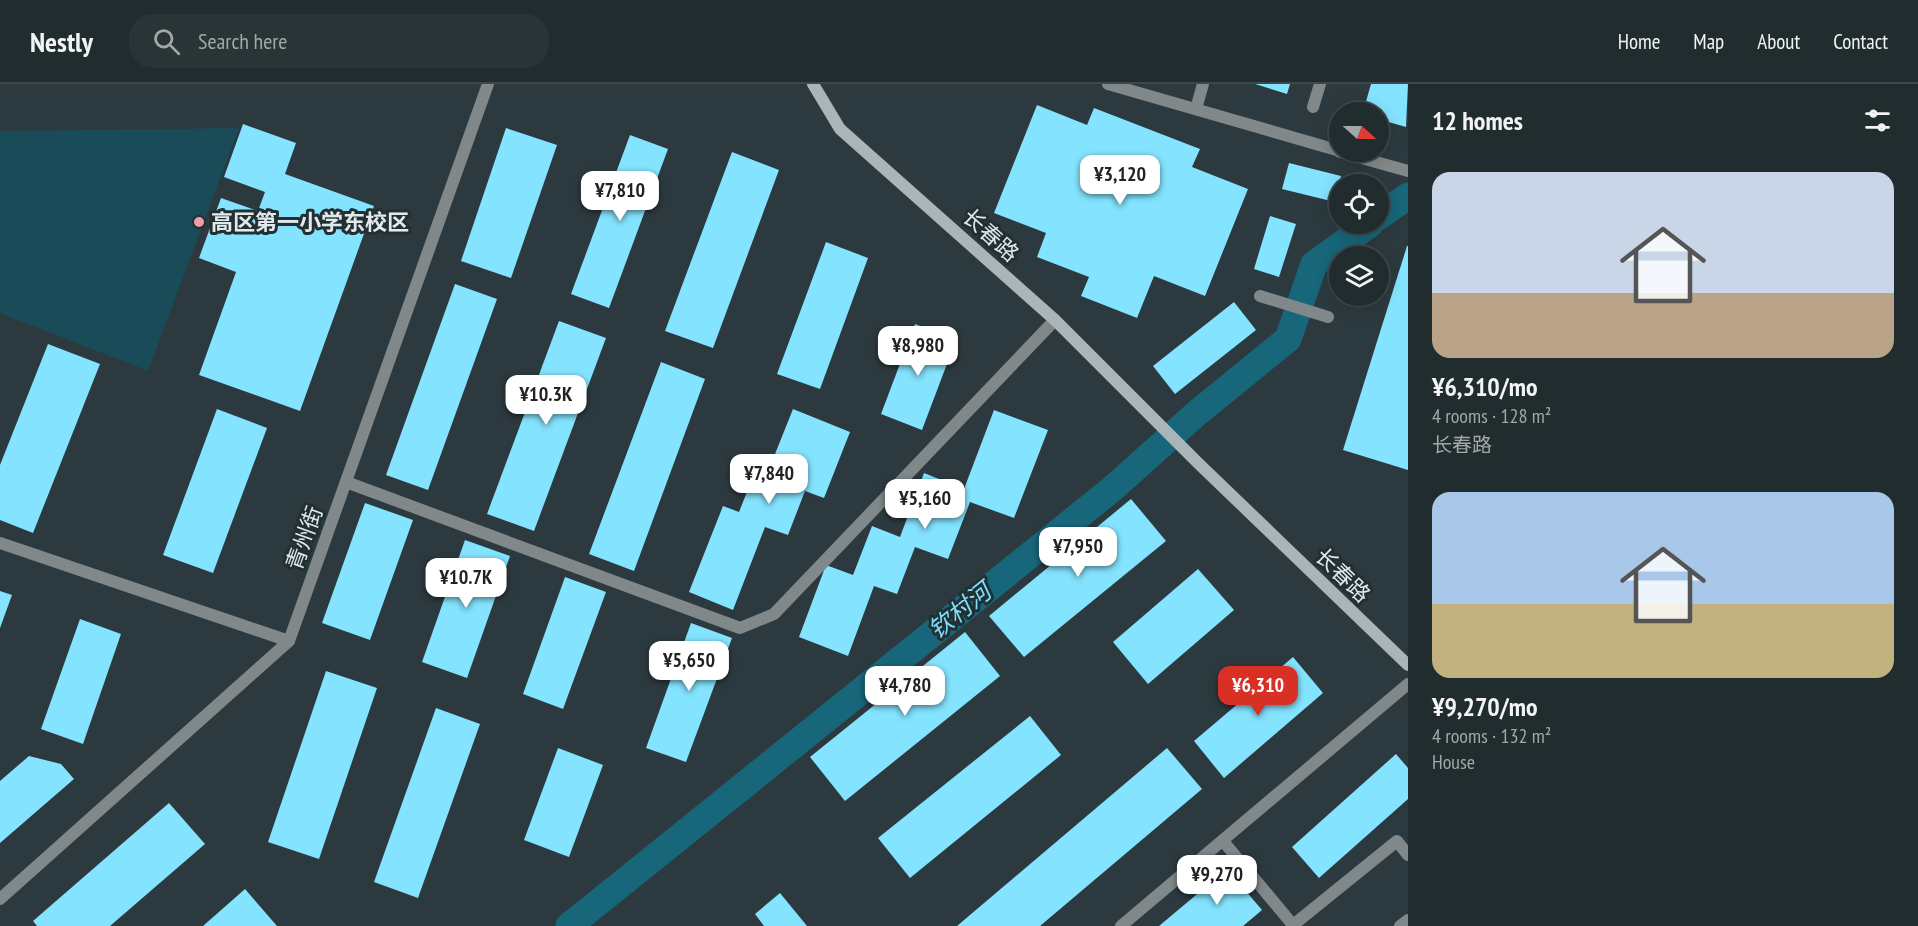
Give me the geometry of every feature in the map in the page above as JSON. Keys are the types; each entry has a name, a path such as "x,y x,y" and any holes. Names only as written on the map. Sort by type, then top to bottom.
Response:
{"street":[{"name":"青州街","path":"0,899 290,641 488,84"},
{"name":"长春路","path":"813,84 840,129 1055,320 1198,463 1408,665"},
{"path":"1108,84 1329,148"},
{"path":"1196,109 1203,84"},
{"path":"1313,107 1320,84"},
{"path":"1375,162 1408,171"},
{"path":"1260,296 1328,317"},
{"path":"346,482 740,627 774,614 1055,320"},
{"path":"0,543 290,641"},
{"path":"1121,926 1408,684"},
{"path":"1223,840 1293,926 1397,842 1408,855"},
{"path":"1400,926 1408,920"}],"shaded area":[{"path":"239,128 148,371 0,313 0,131"}],"building":[{"path":"1255,84 1290,84 1287,94"},
{"path":"1371,84 1408,84 1406,127 1389,122 1389,102 1366,102"},
{"path":"1037,105 1087,125 1094,108 1200,149 1192,167 1248,189 1205,296 1154,276 1137,318 1081,296 1089,277 1037,257 1046,233 994,213"},
{"path":"243,124 296,143 285,174 374,206 300,411 199,375 236,272 199,258 221,198 258,211 265,192 224,177"},
{"path":"506,128 557,145 511,278 461,261"},
{"path":"630,135 668,149 609,308 571,294"},
{"path":"732,152 779,170 713,348 665,331"},
{"path":"1289,163 1333,174 1329,174 1329,201 1282,189"},
{"path":"1270,216 1296,224 1279,277 1254,269"},
{"path":"826,242 868,258 820,389 777,374"},
{"path":"1408,246 1408,470 1343,450"},
{"path":"455,284 497,299 428,490 386,475"},
{"path":"1234,302 1256,330 1175,394 1153,366"},
{"path":"559,321 606,338 534,531 487,514"},
{"path":"915,324 956,340 922,430 881,414"},
{"path":"48,344 100,364 33,533 0,520 0,465"},
{"path":"661,362 705,379 634,571 589,554"},
{"path":"217,409 267,428 213,573 163,555"},
{"path":"793,409 850,432 824,498 805,491 788,535 765,527 733,610 689,592 723,506 739,512 756,469 767,474"},
{"path":"994,410 1048,430 1014,518 970,502 948,559 915,547 897,594 874,586 848,656 799,637 826,565 853,575 872,526 900,537 924,473 964,489"},
{"path":"1131,499 1166,541 1024,657 989,616"},
{"path":"365,503 413,520 370,640 322,623"},
{"path":"465,540 510,556 467,678 422,662"},
{"path":"1198,569 1234,610 1148,684 1113,642"},
{"path":"565,577 606,592 563,709 523,694"},
{"path":"0,591 12,595 0,628"},
{"path":"80,619 121,634 83,744 41,729"},
{"path":"691,623 732,638 686,762 646,748"},
{"path":"965,632 1000,676 845,801 810,757"},
{"path":"1293,657 1323,693 1224,778 1194,741"},
{"path":"326,671 377,688 319,859 268,842"},
{"path":"436,708 480,724 418,898 374,882"},
{"path":"1030,716 1061,755 910,878 878,838"},
{"path":"558,748 603,765 569,857 524,840"},
{"path":"1167,748 1202,789 1040,926 957,926"},
{"path":"1396,754 1408,768 1408,799 1319,878 1292,847"},
{"path":"29,756 61,764 74,779 0,843 0,781"},
{"path":"169,803 205,844 110,926 37,926 33,921"},
{"path":"1227,869 1262,910 1243,926 1159,926"},
{"path":"245,889 277,926 203,926"},
{"path":"780,893 807,926 764,926 755,914"}],"waterway":[{"name":"钦村河","path":"1389,209 1408,196"},
{"name":"钦村河","path":"569,926 1112,489 1197,413 1288,339 1314,264 1356,234"}],"place":[{"name":"高区第一小学东校区","path":"199,222"}]}
